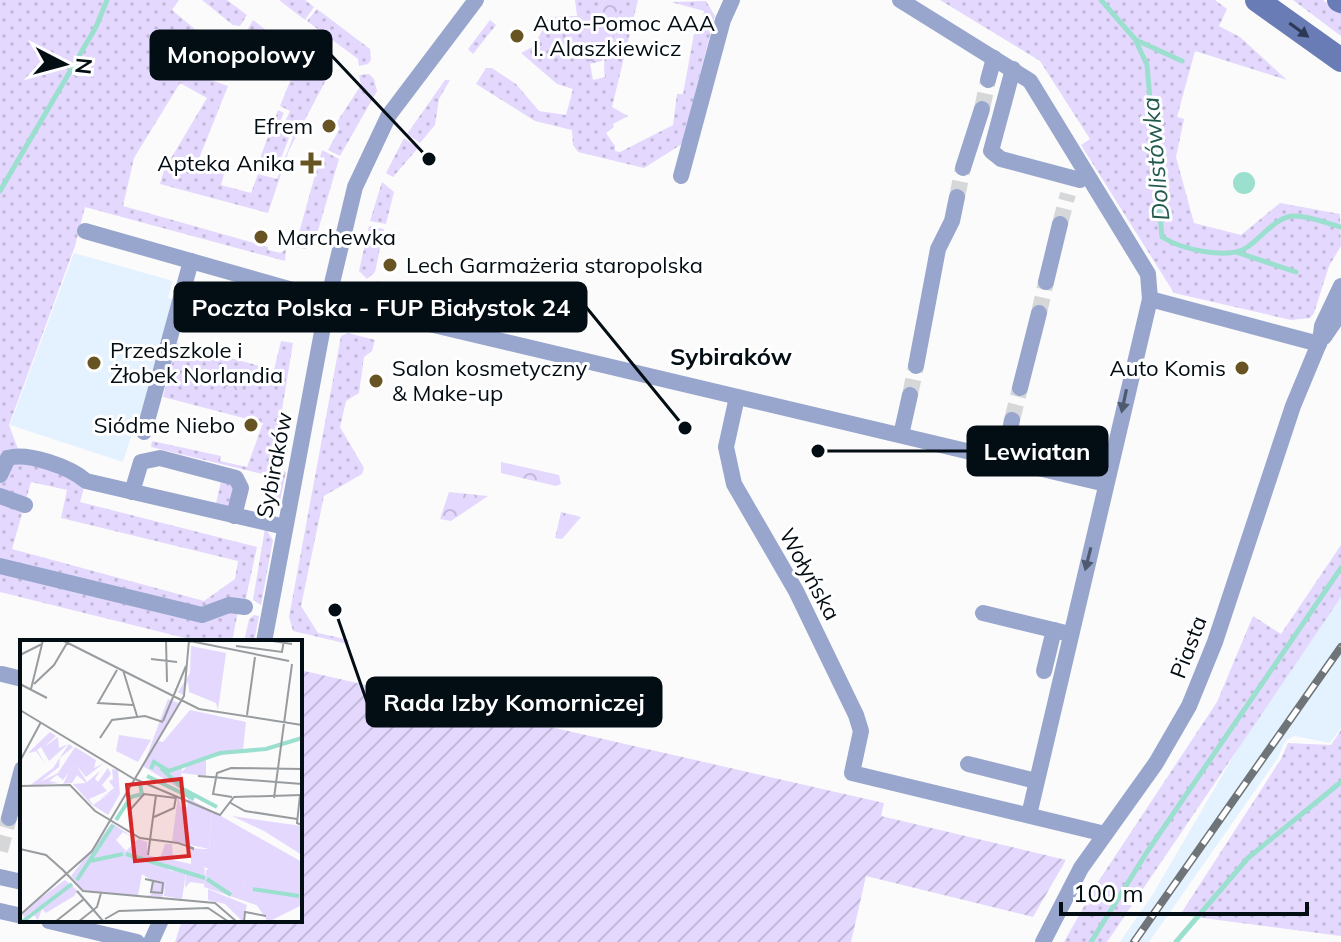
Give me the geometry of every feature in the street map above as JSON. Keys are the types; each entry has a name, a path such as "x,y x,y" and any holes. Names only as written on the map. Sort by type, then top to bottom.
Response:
{"main road":[{"path":"1257,0 1341,60"}],"street":[{"name":"Sybiraków","path":"264,640 346,215 376,137 406,91 476,0"},
{"path":"900,0 1013,69 1041,95 1084,178 1148,274 1150,299 1106,484 1062,632 1029,815 1105,834"},
{"path":"681,176 727,2"},
{"path":"988,80 994,58"},
{"path":"1013,69 991,151 1001,159 1084,178"},
{"path":"963,168 982,109"},
{"path":"1068,194 1084,178"},
{"path":"916,366 938,249 952,221 957,197"},
{"path":"1046,282 1060,224"},
{"path":"85,231 328,300 1106,484"},
{"path":"144,432 191,261"},
{"name":"Piasta","path":"1320,342 1322,326 1341,286"},
{"path":"1150,299 1320,342"},
{"name":"Piasta","path":"1043,942 1071,884 1167,745 1204,671 1293,406 1320,342 1341,312"},
{"path":"1020,388 1039,313"},
{"path":"901,435 910,395"},
{"name":"Wołyńska","path":"737,397 726,447 730,475 800,598 856,715 861,731 852,773 1029,815"},
{"path":"1004,460 1012,420"},
{"path":"0,475 8,458 21,457 71,470 86,481 285,527"},
{"path":"132,492 141,462 160,458 236,478 241,488 234,516"},
{"path":"0,496 25,505"},
{"path":"0,566 202,615 229,605 245,607"},
{"path":"983,613 1062,632"},
{"path":"1044,671 1062,632"},
{"path":"2,674 20,678"},
{"path":"980,763 1036,781"},
{"path":"9,818 20,777"},
{"path":"0,877 20,882"},
{"path":"0,911 20,916"},
{"path":"59,922 116,928 137,942"},
{"path":"151,942 160,922"}],"shaded area":[{"path":"1244,172 1252,175 1255,183 1252,191 1244,194 1236,191 1233,183 1236,175"},
{"name":"Przedszkole i Żłobek Norlandia","path":"74,253 173,281 168,298 174,300 139,426 133,430 123,462 10,425"},
{"path":"1341,590 1341,728 1330,743 1294,736 1285,741 1278,758 1149,942 1120,942 1153,894 1261,709"}],"green space":[{"path":"0,0 179,0 172,10 221,51 211,80 228,86 196,166 224,174 221,185 251,193 258,174 277,179 293,137 281,130 290,111 280,106 293,74 242,39 253,20 327,78 289,150 268,213 160,184 164,170 207,98 180,83 134,158 123,206 268,247 268,250 281,253 286,249 285,261 85,207 75,246 9,425 21,457 86,480 80,502 257,547 245,602 202,615 0,566","holes":["31,482 67,490 61,518 238,561 235,579 204,601 12,549"]},
{"path":"202,0 227,0 247,15 240,26 233,25"},
{"path":"279,0 305,0 314,7 305,20"},
{"path":"575,0 605,0 584,30 593,80 605,77 607,48 622,0 638,0 612,107 628,116 613,124 614,127 606,133 615,151 620,152 673,125 677,94 683,94 694,34 699,34 704,11 671,2 706,1 715,16 682,144 644,168 578,152 573,145 572,130 535,121 476,84 486,68 492,68 516,84 539,111 566,115 573,89 557,84 521,53 534,46 549,17 577,16"},
{"path":"605,0 622,0 616,30 602,61 589,64 584,30"},
{"path":"940,0 1215,0 1227,9 1219,26 1240,37 1287,80 1195,51 1177,117 1184,119 1176,157 1194,223 1241,235 1280,203 1340,214 1341,246 1329,266 1310,318 1291,320 1174,293 1081,145 1090,139 1040,61"},
{"path":"1293,0 1323,0 1341,13 1341,36"},
{"path":"317,9 370,49 371,60 368,64 359,66 358,59 307,21"},
{"path":"490,20 496,25 473,54 468,49"},
{"path":"158,32 173,41 161,63 148,57"},
{"path":"369,74 377,91 340,156 328,150 340,128 335,125 361,85 359,75"},
{"path":"445,80 450,80 439,99 435,125 420,143 407,134"},
{"path":"278,110 284,113 276,130 289,138 277,168 262,164 260,158"},
{"path":"404,138 418,148 393,177 386,173"},
{"path":"322,150 339,159 314,244 305,249 295,247"},
{"path":"382,182 394,192 386,224 370,221"},
{"path":"369,226 384,229 375,272 367,279 359,271"},
{"path":"377,281 385,284 381,302 360,298"},
{"path":"348,333 375,340 372,351 364,357 359,393 346,401 340,427 364,468 362,474 324,496 301,606 318,633 349,640 348,644 293,631 289,617 341,336"},
{"path":"281,341 293,343 271,476 151,447 152,441 221,456 220,461 247,467 263,423 163,397 177,343 274,370"},
{"path":"210,372 241,381 238,393 206,384"},
{"path":"501,462 559,475 561,484 556,486 501,473"},
{"path":"286,472 279,506 268,512 275,475"},
{"path":"223,473 236,478 234,516 214,512"},
{"path":"449,492 488,496 451,521 440,519"},
{"path":"561,512 581,517 562,539 555,538"},
{"path":"265,528 273,540 261,605 253,600"},
{"path":"1341,545 1341,597 1107,942 1064,942 1096,885 1217,702 1253,616 1281,634"},
{"path":"0,570 204,621 230,608 238,611 232,640 193,640 0,592"},
{"path":"259,616 254,640 244,640 249,619"},
{"path":"302,670 884,803 881,816 1066,860 1033,917 866,876 851,942 175,942 181,922 302,922"},
{"path":"1341,730 1341,936 1180,915 1281,759 1288,743 1331,745"}],"waterway":[{"path":"0,191 96,27 107,0"},
{"name":"Dolistówka","path":"1101,0 1135,39 1147,65 1162,237 1192,249 1228,253 1246,248 1274,225 1292,216 1341,227"},
{"path":"1136,40 1182,61"},
{"path":"1236,252 1296,272"},
{"path":"1091,942 1147,852 1341,568"},
{"path":"1176,942 1248,858 1341,782"}],"tunnel":[{"path":"982,109 988,80"},
{"path":"957,197 963,168"},
{"path":"1060,224 1068,194"},
{"path":"1039,313 1046,282"},
{"path":"910,395 916,366"},
{"path":"1012,420 1020,388"},
{"path":"0,851 9,818"}],"railway":[{"path":"1134,942 1341,647"}],"place":[{"name":"Auto-Pomoc AAA I. Alaszkiewicz","path":"517,36"},
{"name":"Efrem","path":"329,126"},
{"name":"Monopolowy","path":"429,159"},
{"name":"Apteka Anika","path":"311,163"},
{"name":"Marchewka","path":"261,237"},
{"name":"Lech Garmażeria staropolska","path":"390,265"},
{"name":"Przedszkole i Żłobek Norlandia","path":"94,363"},
{"name":"Auto Komis","path":"1242,368"},
{"name":"Salon kosmetyczny & Make-up","path":"376,381"},
{"name":"Siódme Niebo","path":"251,425"},
{"name":"Poczta Polska - FUP Białystok 24","path":"685,428"},
{"name":"Lewiatan","path":"818,451"},
{"name":"Rada Izby Komorniczej","path":"335,610"}],"district":[{"name":"Sybiraków","path":"731,356"}]}
